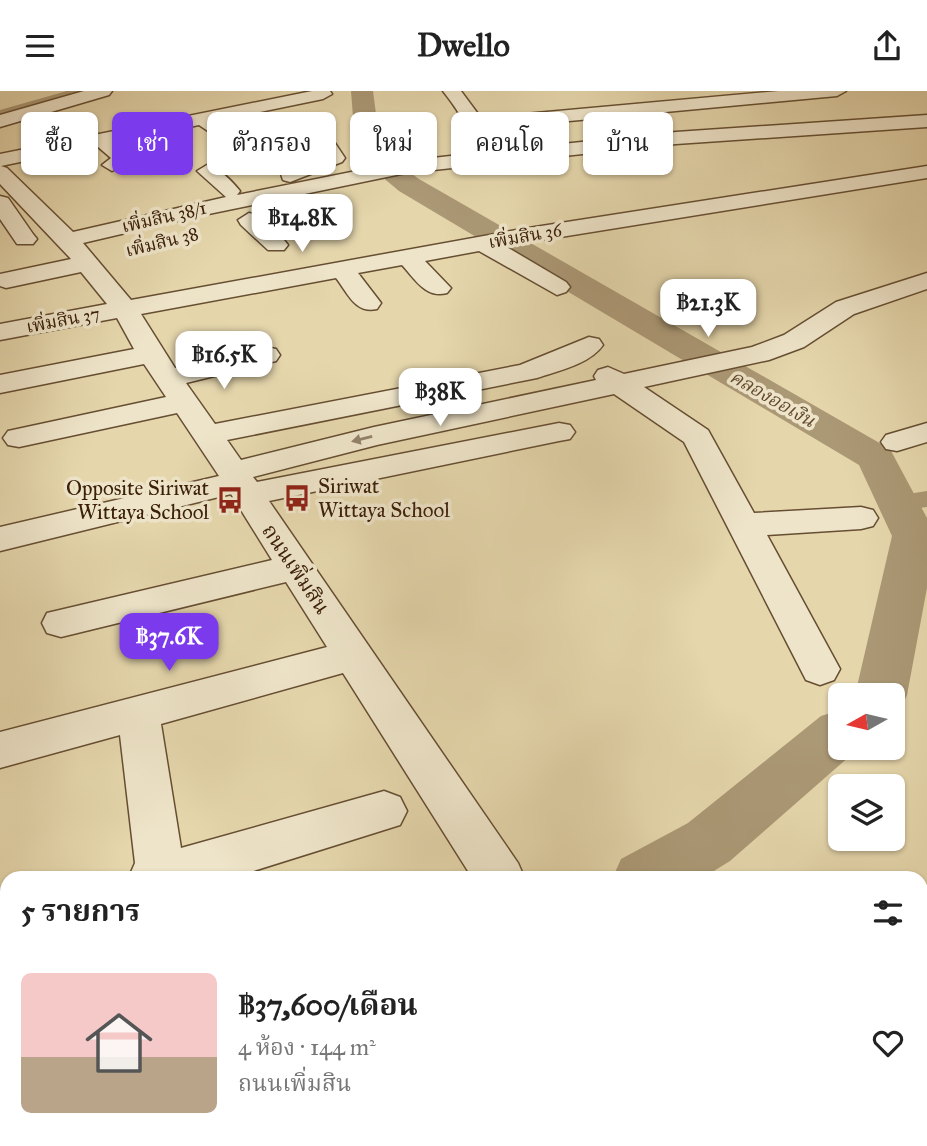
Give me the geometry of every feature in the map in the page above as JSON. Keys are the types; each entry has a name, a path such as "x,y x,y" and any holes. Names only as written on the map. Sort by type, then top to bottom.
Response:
{"street":[{"path":"0,121 103,91"},
{"path":"246,110 275,91"},
{"path":"452,91 467,112"},
{"path":"645,91 663,106"},
{"path":"569,114 745,95 834,91"},
{"path":"562,99 576,114"},
{"path":"31,255 5,185 67,164 58,147 201,118 315,101"},
{"path":"201,118 207,122"},
{"path":"569,149 676,138 927,121"},
{"path":"99,138 112,148"},
{"path":"292,183 451,162"},
{"name":"เพิ่มสิน 36","path":"125,309 343,270 413,251 485,243 927,172"},
{"path":"210,175 235,206 276,245"},
{"path":"285,175 292,183"},
{"path":"292,183 306,175"},
{"name":"เพิ่มสิน 38/1","path":"6,280 31,255 82,250 235,206 276,201 292,183"},
{"name":"ถนนเพิ่มสิน","path":"5,185 82,250 125,309 496,871"},
{"name":"เพิ่มสิน 38","path":"199,232 235,206 319,202"},
{"path":"485,243 557,287"},
{"path":"367,247 413,251 438,288"},
{"path":"343,270 368,303"},
{"path":"0,539 566,358 603,366 660,367 794,341 845,308 927,281"},
{"name":"เพิ่มสิน 37","path":"17,335 125,309"},
{"path":"19,438 169,378 267,356"},
{"path":"229,467 374,436 603,366"},
{"path":"603,366 692,431 820,669"},
{"path":"0,384 169,378"},
{"path":"229,467 316,482 333,505 510,464 499,446 559,432"},
{"path":"897,442 927,432"},
{"path":"744,525 861,518"},
{"path":"61,623 295,567"},
{"path":"0,750 353,655"},
{"path":"138,713 155,871"},
{"path":"177,871 384,811"}],"waterway":[{"path":"0,114 81,91"},
{"name":"คลองออเงิน","path":"362,91 369,155 409,185 876,458 914,536 883,683"},
{"path":"898,503 927,499"},
{"name":"คลองออเงิน","path":"657,871 709,842 828,742"}],"place":[{"name":"Siriwat Wittaya School","path":"297,498"},
{"name":"Opposite Siriwat Wittaya School","path":"230,500"}]}
